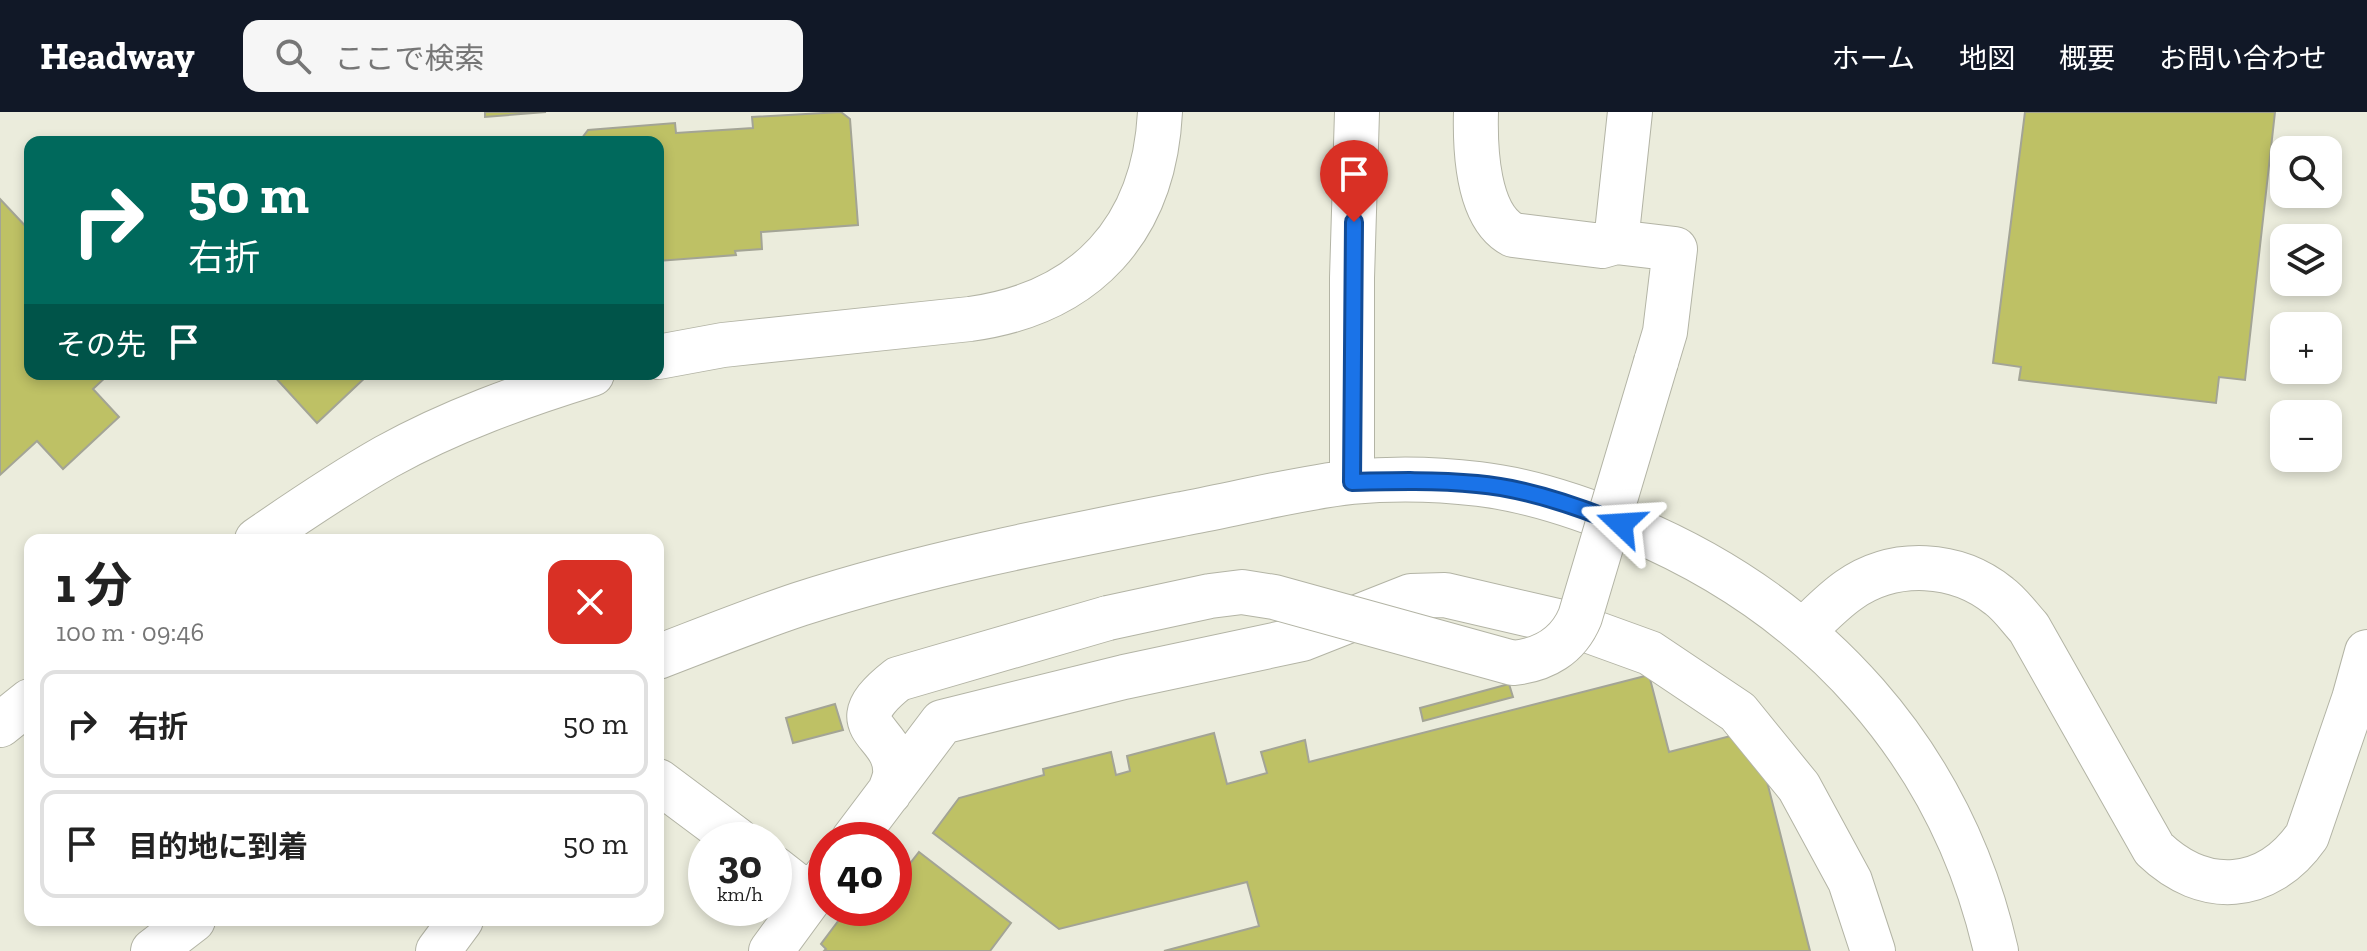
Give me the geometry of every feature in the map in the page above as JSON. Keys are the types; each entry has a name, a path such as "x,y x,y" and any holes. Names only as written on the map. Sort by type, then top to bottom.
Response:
{"street":[{"path":"664,356 723,345 1003,314 1033,305 1090,270 1131,221 1144,196 1153,168 1160,112"},
{"path":"1352,482 1352,278 1357,112"},
{"path":"889,793 895,775 891,754 870,722 870,707 880,693 898,679 1108,618 1242,592 1274,597 1513,663 1526,662 1549,653 1569,639 1580,617 1665,332 1675,249 1616,242 1602,246 1513,235 1501,229 1487,202 1479,167 1475,143 1476,112"},
{"path":"1616,242 1630,112"},
{"path":"266,534 390,455 477,414 575,380"},
{"path":"664,655 802,604 919,571 1105,529 1352,482 1480,484 1543,497 1603,516 1680,549 1714,568 1748,589 1803,631 1858,682 1932,784 1968,861 1996,951"},
{"path":"1803,631 1850,589 1890,572 1914,567 1939,568 1982,584 2002,597 2029,628 2154,849 2184,872 2222,882 2252,879 2266,874 2294,855 2307,836 2367,652"},
{"path":"867,822 942,722 1124,677 1302,639 1411,596 1445,595 1570,624 1650,653 1738,712 1799,787 1850,881 1873,951"},
{"path":"0,725 24,706"},
{"path":"664,785 713,822"},
{"path":"771,951 808,900"},
{"path":"153,951 185,926"},
{"path":"438,951 457,926"}],"building":[{"path":"485,112 546,112 485,117"},
{"path":"841,112 850,119 858,225 761,232 762,249 735,251 736,255 664,261 664,136 584,136 588,130 675,123 676,133 753,128 752,117"},
{"path":"2025,112 2275,112 2245,380 2219,377 2216,403 2019,380 2021,367 1993,363"},
{"path":"0,199 24,225 24,380 103,380 93,389 119,417 63,469 37,441 0,475"},
{"path":"278,380 363,380 317,423"},
{"path":"1649,675 1669,752 1738,734 1758,746 1810,951 1164,951 1259,926 1247,882 1059,929 933,833 959,798 1044,775 1043,769 1111,752 1116,775 1130,771 1127,756 1214,733 1227,784 1267,773 1261,752 1305,740 1309,762"},
{"path":"1509,684 1513,697 1423,721 1420,708"},
{"path":"835,704 843,730 793,743 786,718"},
{"path":"919,852 1011,923 990,951 824,951 826,949 821,944 834,926 912,926 912,861"}],"route":[{"path":"1354,222 1352,482 1480,484 1543,497 1621,524"}]}
